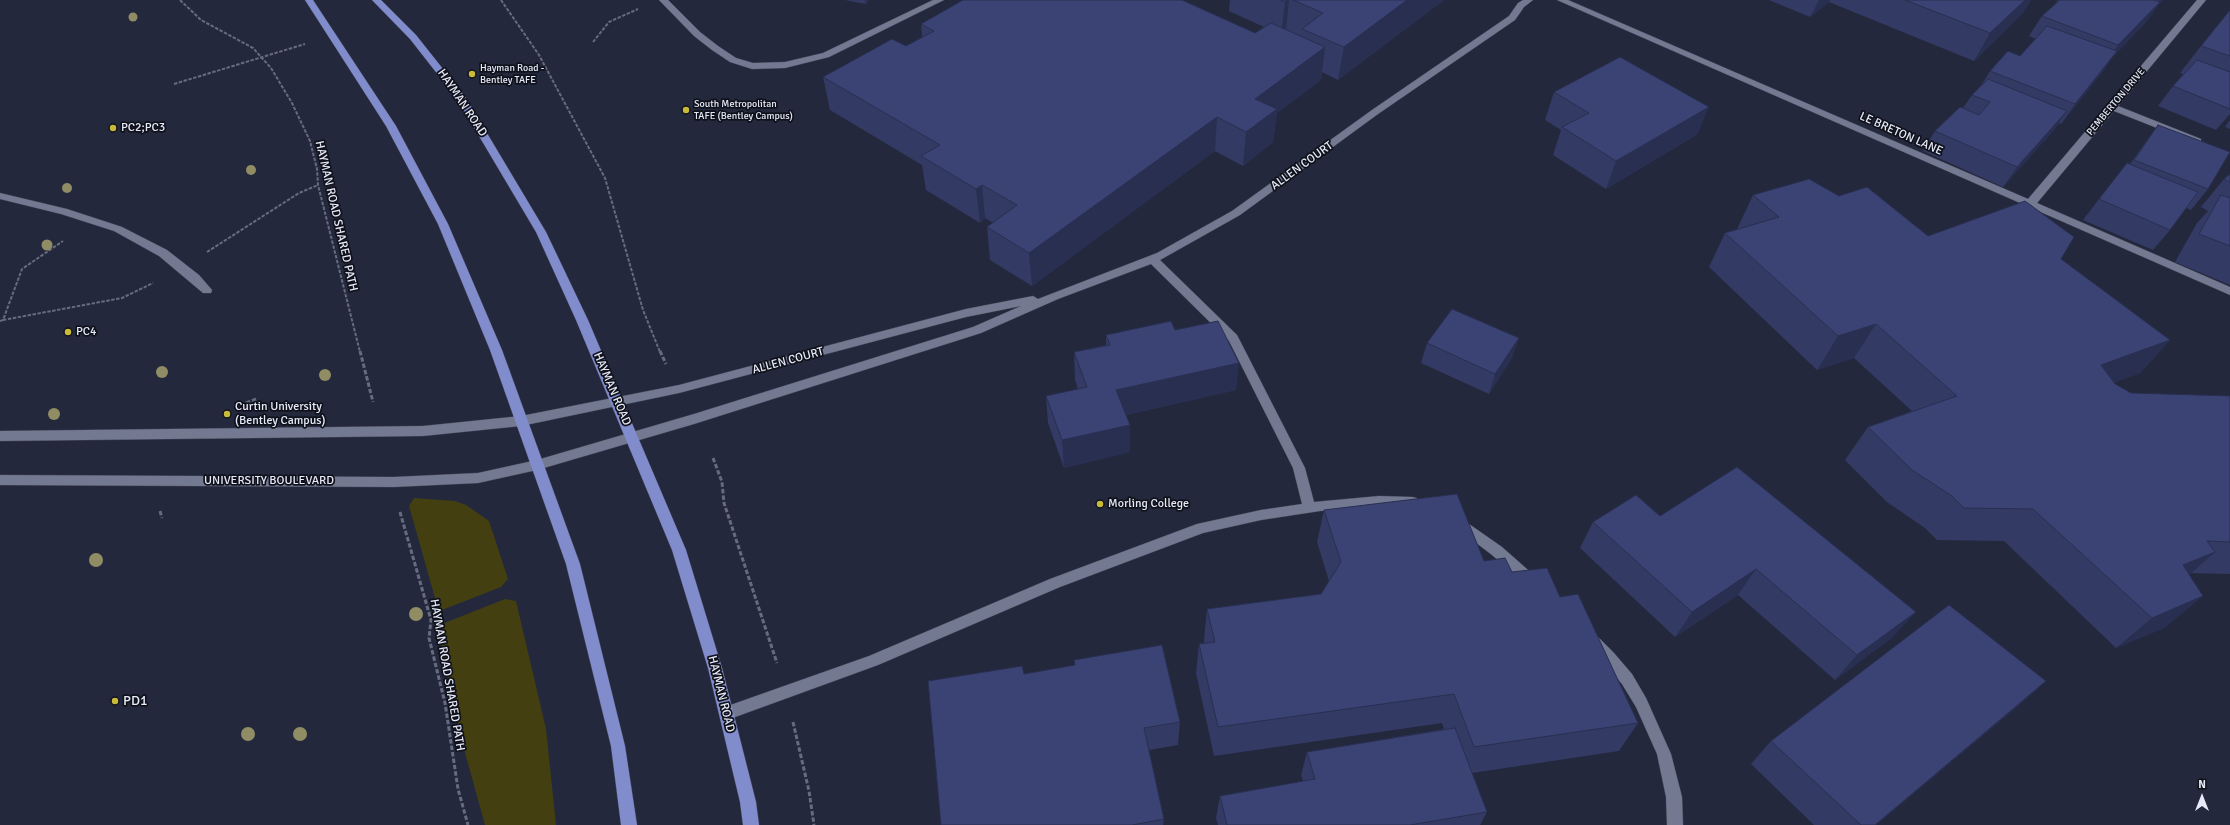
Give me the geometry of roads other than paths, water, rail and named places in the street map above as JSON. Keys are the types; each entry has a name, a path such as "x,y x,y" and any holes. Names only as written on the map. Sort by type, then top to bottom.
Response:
{"main road":[{"path":"309,0 391,126 443,224 496,350 573,564 600,667 618,746 628,825"},
{"name":"HAYMAN ROAD","path":"376,0 413,37 462,98 541,232 584,326 679,550 716,668 751,825"}],"street":[{"path":"663,0 697,34 715,48 733,60 752,66 785,65 826,54 940,0"},
{"name":"ALLEN COURT","path":"537,465 632,438 977,330 1054,296 1152,259 1236,214 1375,112 1512,18 1521,5 1529,0"},
{"name":"LE BRETON LANE","path":"1561,0 2230,291"},
{"name":"PEMBERTON DRIVE","path":"2030,204 2202,0"},
{"path":"2112,107 2208,144"},
{"path":"0,196 63,211 118,229 163,252 195,278 207,290"},
{"path":"1152,259 1233,338 1271,410 1298,468 1310,508"},
{"name":"ALLEN COURT","path":"521,421 616,402 771,366 966,313 1054,296"},
{"path":"0,436 423,431 521,421"},
{"name":"UNIVERSITY BOULEVARD","path":"0,480 433,482 478,478 537,465"},
{"path":"727,713 873,661 1055,583 1202,528 1261,515 1310,508 1379,501 1424,503"},
{"path":"1450,515 1497,551 1542,591"},
{"path":"1581,629 1609,656 1627,679 1641,703 1664,754 1674,797 1675,825"}],"place":[{"name":"Hayman Road - Bentley TAFE","path":"472,74"},
{"name":"South Metropolitan TAFE (Bentley Campus)","path":"686,110"},
{"name":"PC2;PC3","path":"113,128"},
{"name":"PC4","path":"68,332"},
{"name":"Curtin University (Bentley Campus)","path":"227,414"},
{"name":"Morling College","path":"1100,504"},
{"name":"PD1","path":"115,701"}]}
